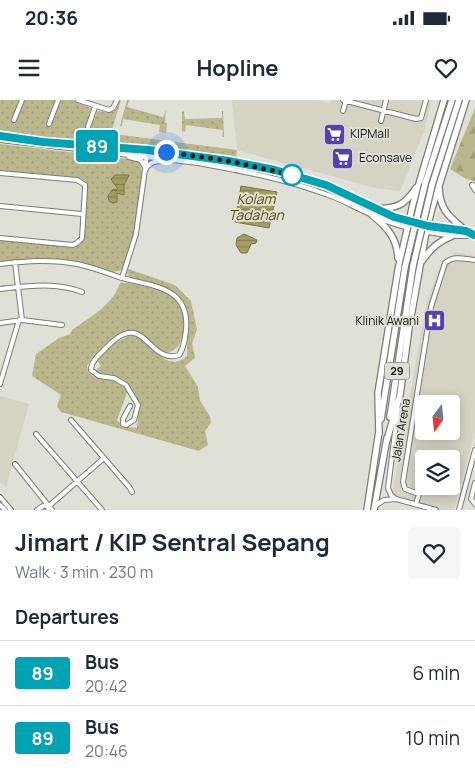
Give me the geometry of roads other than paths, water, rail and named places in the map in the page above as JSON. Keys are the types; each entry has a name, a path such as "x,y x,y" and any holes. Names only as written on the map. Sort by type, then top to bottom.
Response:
{"highway":[{"path":"379,434 378,393 398,270 413,204 422,184 444,100"},
{"name":"29","path":"367,510 405,267 422,184 452,100"},
{"name":"29","path":"375,508 413,266 432,185 459,100"},
{"path":"387,440 400,395 409,328 427,229 466,100"},
{"path":"440,181 441,204 446,213 466,231"},
{"path":"376,208 394,208 403,204 422,184"},
{"path":"413,204 416,212 421,214 426,215 432,208"},
{"path":"372,215 389,230 394,238 398,256 398,270"},
{"path":"421,262 428,251 437,243 452,236"},
{"path":"403,248 409,240 415,241 420,243 422,252"}],"street":[{"path":"14,120 22,100"},
{"path":"49,124 58,100"},
{"path":"78,100 109,110 113,108 117,100"},
{"path":"344,111 345,100 416,119 421,118 426,100"},
{"path":"381,121 386,100"},
{"path":"88,127 95,107"},
{"path":"0,136 43,142 148,150 229,161 275,170 326,185 408,225"},
{"path":"0,140 198,162 296,184 330,195 372,215 408,225 452,236 464,237 474,235"},
{"path":"122,278 136,234 148,150"},
{"path":"115,153 141,160 146,169"},
{"path":"146,169 152,162 157,160 187,163 198,162"},
{"path":"0,173 77,180 85,185 82,238 77,243 73,245 0,238"},
{"path":"475,186 472,185 475,190"},
{"path":"0,206 82,214"},
{"path":"427,229 466,231 474,235"},
{"name":"Jalan Arena","path":"416,504 419,494 405,489 403,482 431,307 445,263 455,257 475,260"},
{"path":"0,264 42,260 72,263 153,285 171,293 184,307 187,324 182,351 179,355 168,357 139,335 130,333 118,336 95,359 91,366 94,374 122,381 136,400 138,405 134,420 126,425 123,424 123,419 130,406"},
{"path":"0,384 20,320 19,287 15,262"},
{"path":"0,289 52,285 72,288 82,292"},
{"path":"0,323 20,320 62,325"},
{"path":"396,499 391,495 388,488 400,395"},
{"path":"71,420 132,492"},
{"path":"36,434 102,510"},
{"path":"459,510 475,450"},
{"path":"49,509 104,458"},
{"path":"15,464 49,509"},
{"path":"475,483 471,499 475,504"},
{"path":"0,498 11,510"},
{"path":"375,508 384,500 396,499 436,510"},
{"path":"0,505 4,510"},
{"path":"37,510 43,506 49,509"}],"water":[{"path":"115,175 129,175 124,185 124,195 117,193 117,202 113,203 109,201 108,196 112,190 118,189 111,179"},
{"name":"Kolam Tadahan","path":"241,186 277,192 269,228 235,222"},
{"name":"Kolam Tadahan","path":"244,234 257,240 256,243 251,244 247,253 241,253 236,245 237,238"}],"place":[{"name":"KIPMall","path":"334,134"},
{"name":"Econsave","path":"343,158"},
{"name":"Klinik Awani","path":"435,321"}]}
